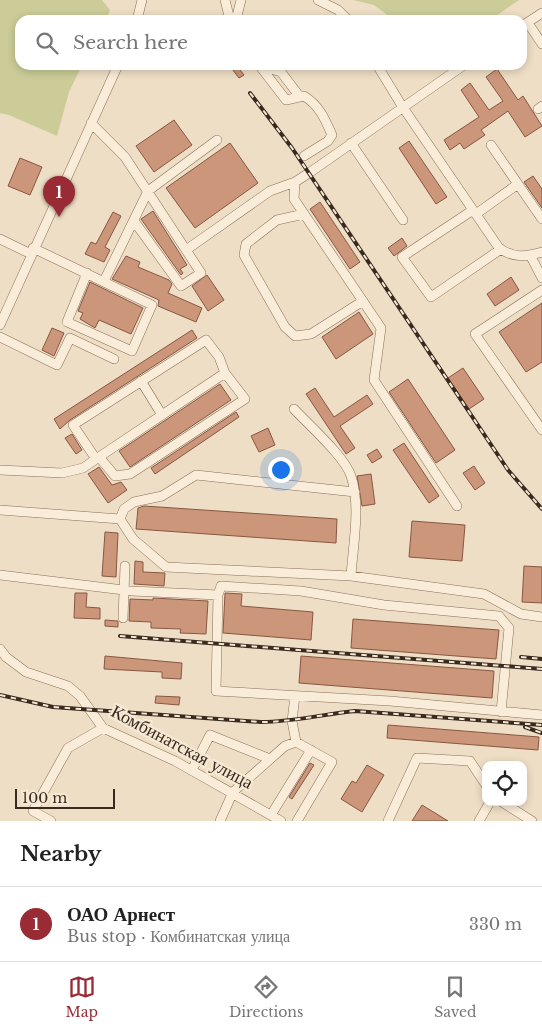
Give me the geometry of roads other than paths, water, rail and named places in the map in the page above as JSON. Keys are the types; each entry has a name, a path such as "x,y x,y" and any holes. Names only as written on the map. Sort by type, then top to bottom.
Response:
{"street":[{"path":"138,15 142,0"},
{"path":"226,0 229,15"},
{"path":"237,15 241,0"},
{"path":"318,0 338,10 343,15"},
{"path":"527,23 542,13"},
{"path":"527,26 542,44"},
{"path":"0,325 116,70"},
{"path":"262,70 286,100 304,96 315,103 332,135 328,140 304,156"},
{"path":"274,70 281,72 300,97"},
{"path":"380,70 402,106 501,250 510,256 530,256 542,252"},
{"path":"186,250 270,191 295,182 456,70"},
{"path":"91,123 125,157 201,273 181,286 134,221"},
{"path":"104,281 148,191 217,140"},
{"path":"351,142 403,220"},
{"path":"491,146 542,219"},
{"path":"295,182 294,199 381,328 374,380 457,506"},
{"path":"501,250 431,297 402,257 518,184"},
{"path":"304,214 277,220 246,244 244,255 285,327 295,336 311,334 363,301"},
{"path":"0,239 88,273 152,305 132,351 67,322 88,273"},
{"path":"530,256 542,278"},
{"path":"542,290 475,334 542,430"},
{"path":"0,337 57,365 70,338 114,359"},
{"path":"206,340 218,357 225,373 245,399 130,474 114,476 73,425 206,340"},
{"path":"0,470 62,473 83,468 225,373"},
{"path":"141,381 162,415"},
{"path":"294,409 344,462 351,475 354,492 351,576"},
{"path":"120,520 124,509 134,502 162,496 196,475 354,492"},
{"path":"0,510 120,520"},
{"path":"120,520 133,539 166,567 351,576 484,594 521,614 542,617"},
{"path":"123,618 125,566"},
{"path":"0,575 124,590 218,595"},
{"path":"501,712 510,628 499,616 384,605 301,591 220,586 218,595 216,692 390,701 501,712 542,715"},
{"name":"Комбинатская улица","path":"0,649 6,657 26,672 68,686 80,696 103,728 192,770 234,792 281,821"},
{"path":"295,696 292,721 296,742"},
{"path":"51,821 33,811 68,748 103,728"},
{"path":"192,770 210,735 270,759"},
{"path":"220,821 234,792 284,746 296,742 332,762 297,821"},
{"path":"271,815 311,750"},
{"path":"388,821 417,758 470,761 482,779"},
{"path":"479,821 488,806"},
{"path":"508,806 532,821"}],"railway":[{"path":"250,93 292,148 508,470 542,509"},
{"path":"120,636 542,669"},
{"path":"521,657 542,659"},
{"path":"0,695 53,707 261,722 285,721 355,711 542,725"},
{"path":"525,727 542,733"}],"place":[{"name":"ОАО Арнест","path":"59,217"}]}
